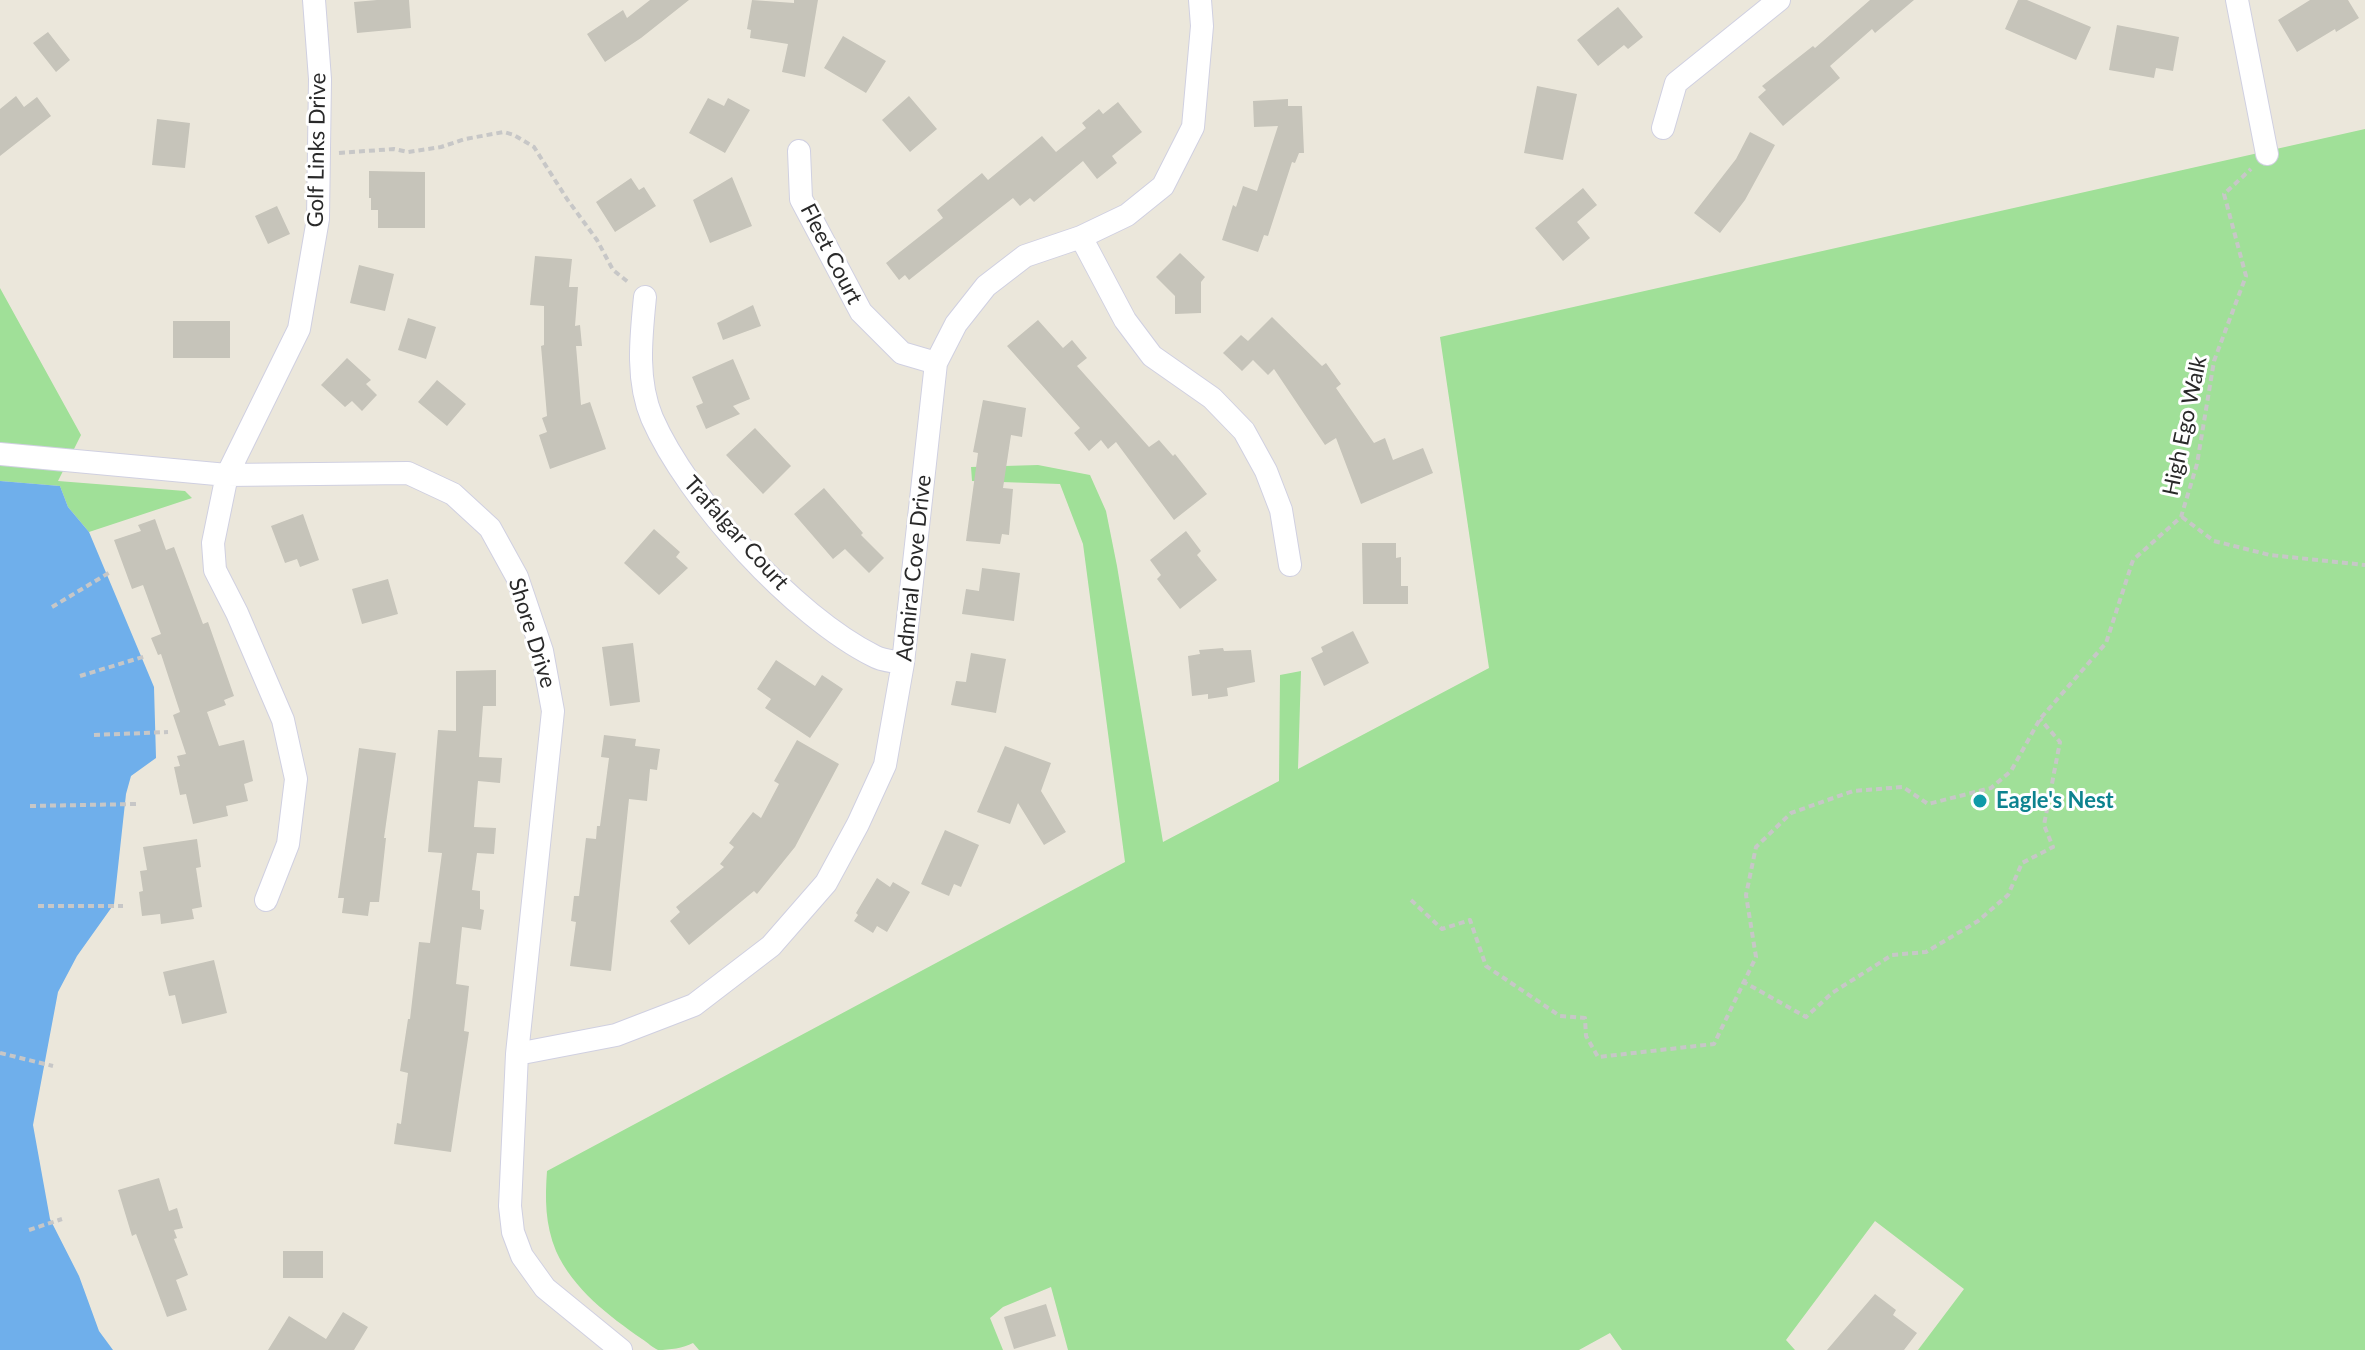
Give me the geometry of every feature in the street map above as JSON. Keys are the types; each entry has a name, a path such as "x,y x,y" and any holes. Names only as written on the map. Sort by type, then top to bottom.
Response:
{"street":[{"name":"Golf Links Drive","path":"266,900 288,844 296,779 283,720 215,570 213,543 227,475 299,329 318,219 320,79 314,0"},
{"name":"Admiral Cove Drive","path":"517,1054 616,1035 694,1005 771,946 826,883 885,765 903,663 936,363 956,324 986,286 1025,256 1081,237 1127,215 1163,186 1193,127 1202,26 1200,0"},
{"path":"1663,128 1676,83 1779,0"},
{"path":"2237,0 2267,154"},
{"name":"Fleet Court","path":"799,151 801,199 861,312 902,353 936,363"},
{"path":"1081,237 1125,320 1152,356 1212,398 1244,431 1266,471 1281,510 1290,565"},
{"name":"Trafalgar Court","path":"645,297 640,359 651,415 681,471 725,528 773,580 831,629 876,658 903,663"},
{"name":"Shore Drive","path":"0,454 227,475 408,473 453,494 490,528 517,577 542,651 553,711 517,1054 510,1206 513,1232 522,1256 536,1278 621,1350"}],"path":[{"path":"319,155 394,149 408,152 504,132 514,135 534,147 597,240 613,270 645,297"},
{"name":"High Ego Walk","path":"1742,981 1756,957 1746,895 1756,847 1791,813 1853,791 1903,787 1928,804 1991,788 2011,771 2040,719 2106,643 2133,560 2181,517 2197,464 2214,361 2246,276 2224,194 2267,154"},
{"path":"2181,517 2214,541 2270,555 2365,565"},
{"path":"52,607 112,571"},
{"path":"80,676 146,656"},
{"path":"1411,900 1442,929 1470,920 1486,966 1560,1016 1585,1018 1586,1036 1598,1057 1714,1044 1742,981 1806,1017 1832,993 1892,955 1926,952 1978,921 2008,895 2022,863 2053,847 2044,825 2060,742 2040,719"},
{"path":"94,735 168,732"},
{"path":"30,806 136,804"},
{"path":"38,906 123,906"},
{"path":"0,1053 53,1066"},
{"path":"29,1230 62,1219"}],"green space":[{"path":"2365,129 2365,1350 1918,1350 1964,1289 1875,1221 1786,1340 1795,1350 1622,1350 1610,1333 1579,1350 1068,1350 1051,1287 1003,1307 990,1318 1003,1350 699,1350 693,1343 658,1350 593,1301 563,1265 552,1241 548,1221 547,1171 1125,862 1083,544 1060,484 972,481 971,467 1038,465 1090,475 1106,511 1117,566 1163,842 1279,781 1280,675 1301,671 1298,769 1489,668 1440,337"},
{"path":"0,288 81,435 58,481 185,491 192,498 89,532 68,507 60,486 0,481"}],"water":[{"path":"0,481 60,486 68,507 89,532 154,687 156,758 131,776 126,794 114,904 77,956 58,992 33,1125 50,1219 79,1276 99,1331 113,1350 0,1350"}],"building":[{"path":"409,0 411,28 357,33 354,2"},
{"path":"650,0 689,0 605,62 587,34 623,10 627,18"},
{"path":"752,0 794,3 794,0 818,0 805,77 782,72 788,44 750,38 751,30 747,29"},
{"path":"1870,0 1914,0 1875,33 1872,29 1830,66 1840,78 1783,126 1758,97 1766,90 1762,86 1813,46 1815,48"},
{"path":"2018,0 2027,0 2091,27 2076,60 2005,29"},
{"path":"2310,0 2348,0 2359,18 2297,52 2278,20"},
{"path":"1618,7 1643,37 1628,49 1624,45 1598,66 1577,40"},
{"path":"2117,25 2179,37 2173,71 2156,68 2154,78 2109,70"},
{"path":"48,32 70,60 56,72 33,43"},
{"path":"843,36 886,61 866,93 824,68"},
{"path":"1537,86 1577,94 1563,160 1524,153"},
{"path":"16,96 24,107 37,97 51,116 0,156 0,109"},
{"path":"909,96 937,129 910,152 882,120"},
{"path":"708,98 724,106 728,98 750,110 725,153 689,133"},
{"path":"1288,99 1288,106 1302,106 1304,153 1299,153 1295,163 1292,162 1268,236 1264,235 1258,252 1222,240 1233,205 1236,207 1243,186 1257,191 1278,126 1254,127 1253,101"},
{"path":"1118,102 1142,132 1112,156 1117,163 1097,179 1083,161 1034,202 1030,198 1020,206 1013,198 909,280 905,275 899,280 886,263 943,218 937,210 982,173 988,180 1042,136 1056,152 1086,128 1082,123 1099,109 1103,114"},
{"path":"157,119 190,123 185,168 152,165"},
{"path":"1750,132 1775,145 1745,200 1720,233 1694,213 1736,159"},
{"path":"369,171 425,172 425,228 378,228 378,210 371,210 369,198"},
{"path":"732,177 752,226 710,243 693,200"},
{"path":"631,178 639,190 644,187 656,206 615,232 596,202"},
{"path":"1583,188 1597,205 1577,222 1590,238 1563,261 1535,228"},
{"path":"277,206 290,234 268,244 255,216"},
{"path":"1180,253 1205,277 1201,282 1201,313 1175,314 1175,296 1156,277"},
{"path":"535,256 572,259 569,287 578,287 575,326 580,325 582,346 576,346 581,405 590,402 606,449 550,469 539,435 547,432 542,418 547,416 541,346 544,345 544,306 530,305"},
{"path":"359,265 394,274 385,311 350,303"},
{"path":"753,305 761,326 723,340 717,323"},
{"path":"1272,317 1322,366 1326,363 1341,384 1336,388 1374,443 1385,438 1393,460 1423,448 1433,473 1361,504 1336,438 1325,445 1274,369 1268,375 1253,360 1242,371 1223,353 1241,335 1248,341"},
{"path":"408,318 436,327 426,359 398,350"},
{"path":"1038,320 1063,348 1072,340 1087,358 1077,366 1149,447 1159,440 1173,456 1175,454 1207,494 1174,520 1116,442 1108,449 1101,440 1089,451 1074,433 1080,428 1007,346"},
{"path":"173,321 230,321 230,358 173,358"},
{"path":"347,358 371,380 366,384 377,395 362,411 352,401 345,407 321,385"},
{"path":"733,359 750,399 733,406 740,414 706,429 696,406 703,403 692,377"},
{"path":"437,380 466,404 447,426 418,402"},
{"path":"983,400 1026,408 1022,437 1011,435 1003,488 1013,489 1009,535 1002,534 1000,544 966,541 978,453 973,452"},
{"path":"755,428 791,466 763,494 726,455"},
{"path":"824,488 863,533 861,535 884,558 869,573 845,549 833,559 794,514"},
{"path":"303,514 319,560 300,567 297,559 285,563 271,526"},
{"path":"155,519 166,550 174,547 203,624 208,622 234,696 224,700 226,705 207,712 219,746 244,740 253,781 244,784 248,801 226,806 228,816 193,824 186,794 180,795 174,767 180,766 177,756 186,754 173,715 180,712 161,654 158,655 151,638 161,634 143,585 132,589 114,540 141,531 138,525"},
{"path":"654,529 680,552 676,557 688,568 659,595 624,563"},
{"path":"1186,531 1201,551 1197,555 1217,580 1180,609 1157,579 1161,575 1150,560"},
{"path":"1362,543 1396,543 1396,558 1401,557 1401,586 1408,586 1408,604 1363,604"},
{"path":"982,568 1020,573 1014,621 962,614 966,589 979,591"},
{"path":"388,579 398,614 362,624 352,589"},
{"path":"1353,631 1369,663 1324,686 1311,658 1323,652 1321,647"},
{"path":"633,643 640,702 610,706 602,647"},
{"path":"1223,648 1224,651 1251,650 1255,682 1227,688 1228,696 1208,699 1208,694 1192,696 1188,656 1200,654 1199,650"},
{"path":"971,653 1006,659 996,713 951,705 956,681 966,682"},
{"path":"776,660 815,686 822,675 843,689 810,738 765,708 771,699 757,689"},
{"path":"496,670 496,706 483,706 479,757 502,758 500,783 478,781 474,827 496,828 494,854 477,853 472,890 480,891 480,909 484,910 481,930 462,927 456,984 469,986 464,1031 469,1032 451,1152 394,1144 397,1123 401,1124 408,1073 400,1071 419,942 430,943 442,853 428,852 438,730 456,731 456,671"},
{"path":"604,735 636,739 635,746 660,749 657,770 650,769 647,801 629,799 611,971 570,966 576,922 571,921 574,896 579,896 586,838 596,839 597,826 600,826 609,758 601,757"},
{"path":"797,740 839,764 795,847 757,894 754,891 689,945 670,921 680,912 676,907 724,867 720,864 734,847 729,843 753,812 761,818 779,784 774,781"},
{"path":"1005,746 1051,763 1041,791 1066,832 1044,845 1018,803 1010,824 977,812"},
{"path":"359,748 396,753 379,902 370,902 368,916 342,913 344,898 338,898"},
{"path":"945,830 979,845 961,887 954,884 949,896 921,884"},
{"path":"197,839 201,867 196,868 202,907 192,909 194,919 161,924 160,914 142,916 140,871 147,870 143,847"},
{"path":"877,878 890,887 893,882 910,892 887,932 877,926 873,933 854,921"},
{"path":"214,960 227,1013 182,1024 175,995 169,996 163,972"},
{"path":"159,1178 169,1211 177,1208 183,1228 174,1230 177,1238 174,1239 188,1275 176,1280 187,1310 167,1317 136,1234 132,1236 118,1190"},
{"path":"283,1251 323,1251 323,1278 283,1278"},
{"path":"1875,1294 1896,1310 1893,1315 1917,1333 1904,1350 1827,1350"},
{"path":"1046,1304 1056,1336 1014,1349 1004,1317"},
{"path":"343,1312 368,1327 354,1350 268,1350 289,1316 326,1339"}],"place":[{"name":"Eagle's Nest","path":"1980,801"}]}
